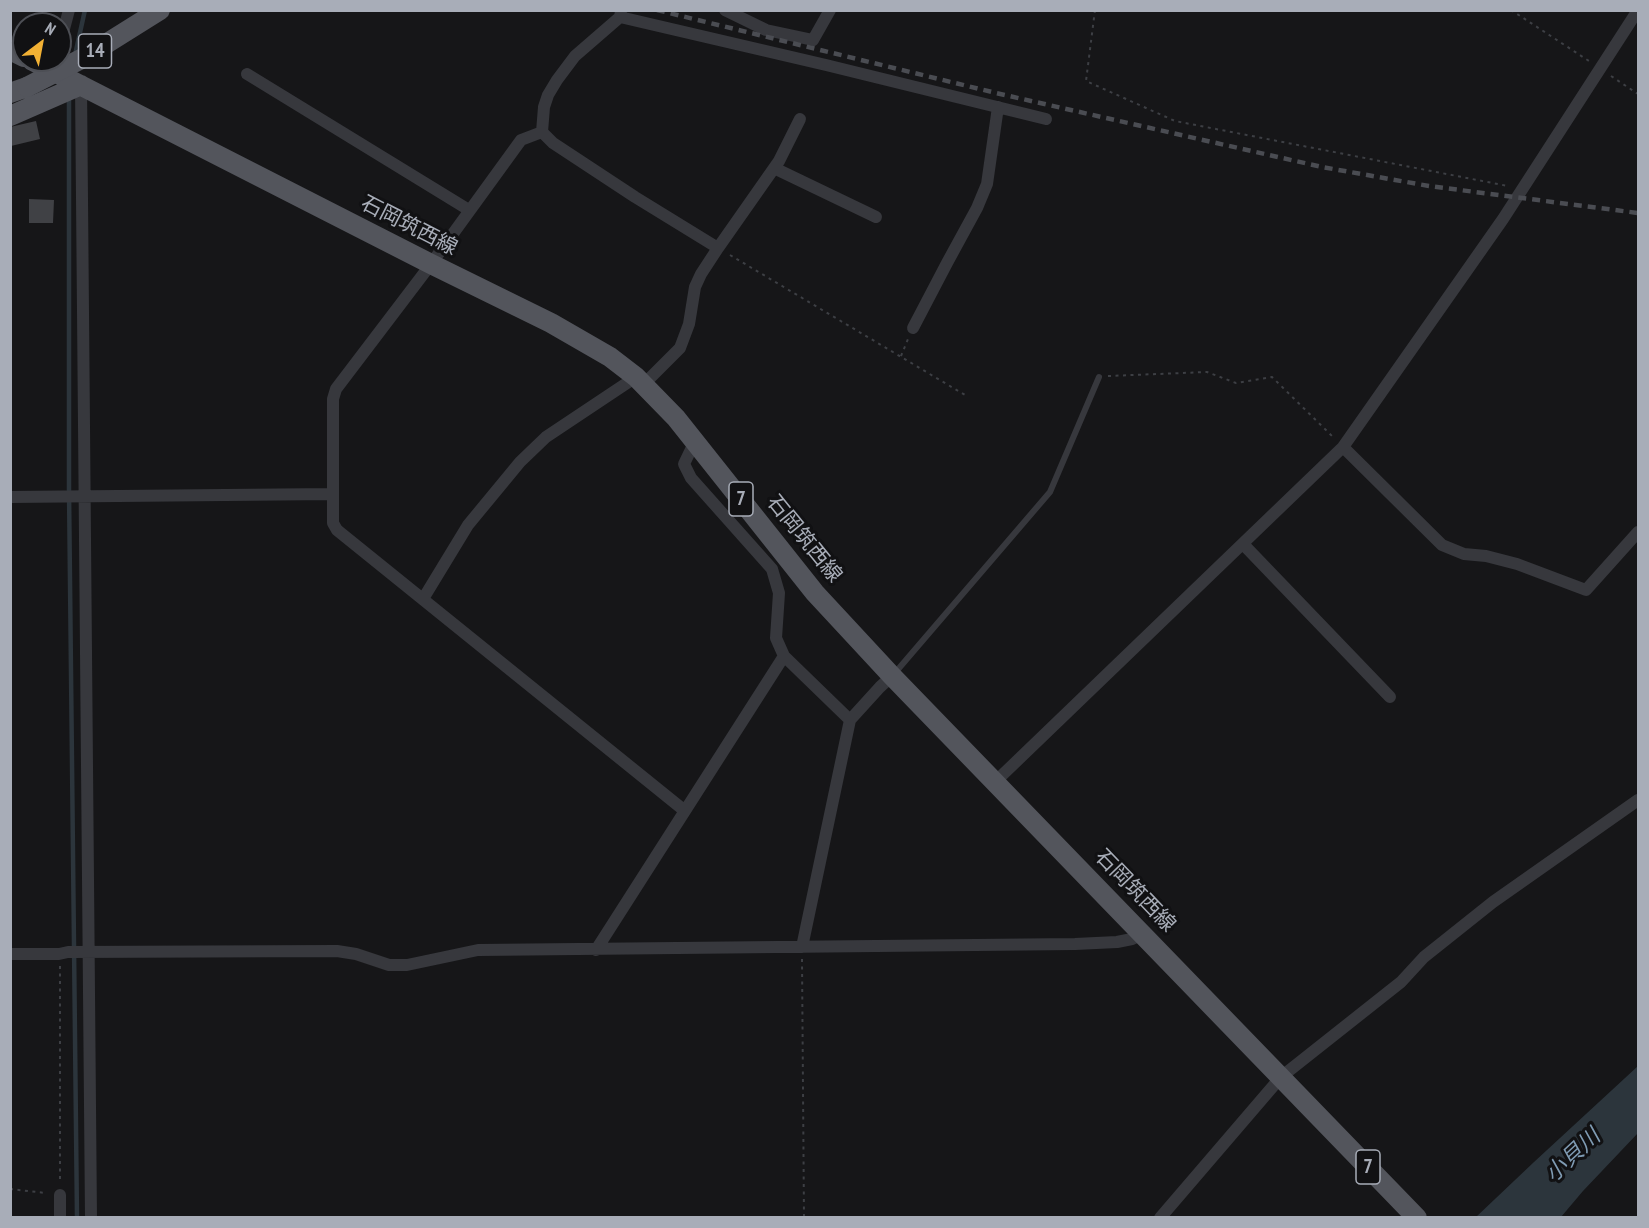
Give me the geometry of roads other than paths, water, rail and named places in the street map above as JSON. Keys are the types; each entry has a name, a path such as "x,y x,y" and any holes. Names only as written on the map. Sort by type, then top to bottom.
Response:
{"main road":[{"name":"14","path":"19,90 85,57 159,10"},
{"name":"石岡筑西線","path":"53,72 551,323 610,357 640,381 695,441 815,593 892,676 1417,1218"},
{"path":"10,116 81,85"}],"street":[{"path":"725,10 766,30 813,40 830,10"},
{"path":"995,782 1344,447 1523,189 1638,10"},
{"path":"718,248 553,143 542,132 544,107 557,80 575,56 621,14 1046,119"},
{"path":"247,74 469,210"},
{"path":"81,85 80,497 91,1218"},
{"path":"914,328 946,263 977,208 987,184 998,107"},
{"path":"423,599 468,525 520,462 546,437 640,381 680,348 690,324 695,287 701,274 774,168 800,119"},
{"path":"542,132 521,140 336,389 333,399 333,523 337,530 685,811"},
{"path":"774,168 876,217"},
{"path":"695,441 684,464 691,478 772,569 779,593 776,638 784,656 850,720"},
{"path":"1344,447 1442,545 1464,554 1486,555 1517,564 1586,590 1638,532"},
{"path":"10,497 333,494"},
{"path":"1243,544 1390,697"},
{"path":"596,950 784,656"},
{"path":"802,947 850,720 892,676"},
{"path":"1160,1218 1281,1077 1401,982 1424,957 1492,902 1638,800"},
{"path":"10,954 337,951 356,954 389,965 407,965 478,950 1076,944 1117,942 1143,934"},
{"path":"60,1195 60,1218"}],"lane":[{"path":"892,676 1050,492 1099,376"}],"water":[{"name":"小貝川","path":"1638,1066 1638,1133 1561,1217 1476,1217 1534,1162"}],"waterway":[{"path":"75,55 85,10"},
{"path":"69,100 69,490 77,1218"}],"railway":[{"path":"657,10 996,93 1322,167 1429,186 1638,213"}]}
